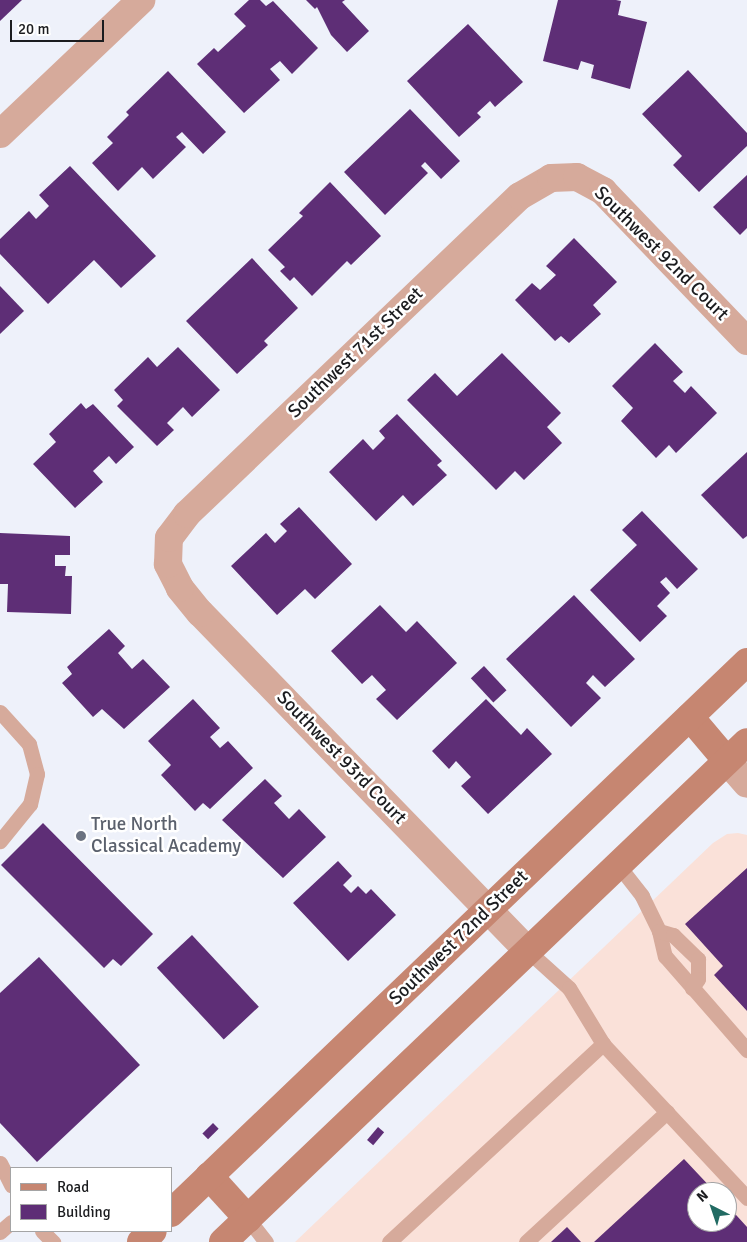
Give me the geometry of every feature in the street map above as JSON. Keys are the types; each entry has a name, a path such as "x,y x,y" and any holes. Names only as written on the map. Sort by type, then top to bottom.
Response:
{"main road":[{"name":"Southwest 72nd Street","path":"172,1212 747,662"},
{"path":"690,717 727,761"},
{"path":"223,1242 747,742"},
{"path":"209,1176 248,1219"},
{"path":"141,1242 152,1232"},
{"path":"154,1232 163,1242"}],"street":[{"path":"0,134 141,0"},
{"name":"Southwest 92nd Court","path":"570,176 585,180 603,191 747,341"},
{"name":"Southwest 71st Street","path":"167,557 168,538 176,525 520,196 542,181 570,176"},
{"name":"Southwest 93rd Court","path":"167,557 180,588 200,613 528,951"},
{"path":"727,761 747,784"}],"lane":[{"path":"0,712 29,744 37,774 30,804 0,841"},
{"path":"618,865 642,896 659,931 665,956 747,1050"},
{"path":"659,931 674,936 698,959 698,979 692,988"},
{"path":"528,951 569,988 602,1044 747,1198"},
{"path":"389,1242 602,1044"},
{"path":"526,1242 667,1112"},
{"path":"0,1163 10,1183"},
{"path":"248,1219 266,1242"},
{"path":"0,1232 10,1223"},
{"path":"43,1232 53,1242"}],"shaded area":[{"path":"738,833 747,835 747,1242 295,1242 713,843 727,834"}],"building":[{"path":"0,0 22,0 0,21"},
{"path":"249,0 260,0 266,6 273,1 318,48 292,74 280,61 270,69 280,80 244,113 197,64 214,48 218,52 246,26 234,14"},
{"path":"306,0 345,0 342,2 369,31 347,52 331,35 317,7 315,9"},
{"path":"558,0 621,1 618,15 647,22 630,89 591,78 594,65 581,61 578,70 543,61"},
{"path":"468,24 523,82 495,107 490,101 477,113 481,117 459,137 407,81"},
{"path":"688,70 747,133 747,146 699,192 673,165 682,156 642,114"},
{"path":"168,71 226,132 203,154 182,132 176,137 186,147 153,179 142,167 118,191 92,163 113,143 107,137 129,115 126,112"},
{"path":"410,109 460,161 441,179 425,162 421,166 428,173 385,215 344,172"},
{"path":"70,166 156,256 121,288 94,260 48,304 0,254 0,239 29,211 36,219 49,206 39,195"},
{"path":"747,175 747,228 740,235 713,207"},
{"path":"330,182 381,236 351,265 347,261 312,296 294,277 290,281 280,271 285,267 268,250 303,216 299,213"},
{"path":"574,238 617,282 593,305 601,314 569,343 561,336 555,341 515,300 532,283 540,290 556,275 546,266"},
{"path":"252,258 298,308 264,341 268,345 237,374 186,321"},
{"path":"0,286 24,311 0,334"},
{"path":"655,343 683,372 673,381 685,393 691,386 717,413 676,453 669,445 656,458 621,421 633,408 612,386"},
{"path":"178,347 220,390 192,417 183,407 167,423 174,430 157,446 117,406 123,400 114,390 148,357 157,367"},
{"path":"502,353 561,413 547,427 562,443 524,480 515,471 496,490 407,400 435,373 457,396"},
{"path":"81,403 86,409 93,404 134,447 116,464 109,456 93,471 103,482 75,508 33,464 56,442 49,434"},
{"path":"397,414 442,461 437,465 447,475 413,506 403,495 376,521 329,472 363,439 373,450 385,438 379,431"},
{"path":"747,452 747,536 743,539 701,495"},
{"path":"299,507 352,564 315,599 305,589 277,615 231,566 266,533 275,543 287,531 280,524"},
{"path":"642,511 698,569 677,589 666,577 660,582 670,593 657,606 667,616 640,642 590,590 637,545 622,530"},
{"path":"0,533 70,536 70,555 55,555 55,566 66,566 65,576 72,576 71,614 7,612 8,584 0,584"},
{"path":"574,595 635,659 605,687 593,675 586,683 601,698 571,727 506,659"},
{"path":"380,605 406,632 417,621 457,663 397,720 376,699 386,690 372,675 362,684 331,651"},
{"path":"109,629 125,646 118,653 132,669 143,659 170,687 124,729 102,709 93,717 62,683 72,674 67,667"},
{"path":"484,666 507,690 493,702 471,678"},
{"path":"193,699 220,728 210,737 220,748 228,741 253,768 210,809 203,803 195,811 161,775 171,765 148,741"},
{"path":"486,699 521,735 527,728 552,754 488,814 461,786 471,777 456,761 449,769 432,751"},
{"path":"265,779 282,796 274,803 289,819 299,809 326,837 283,878 222,820"},
{"path":"43,823 153,934 121,966 113,959 104,968 1,865"},
{"path":"338,861 352,876 343,885 351,893 358,886 366,894 371,889 396,915 348,961 293,903"},
{"path":"747,868 747,1011 714,975 723,966 685,924"},
{"path":"192,935 259,1007 224,1039 157,968"},
{"path":"39,957 140,1065 37,1162 0,1123 0,993"},
{"path":"213,1123 219,1129 208,1139 202,1134"},
{"path":"378,1127 384,1132 373,1145 367,1140"},
{"path":"684,1159 706,1182 687,1182 687,1232 737,1232 737,1216 747,1227 747,1242 594,1242"},
{"path":"567,1227 581,1242 551,1242"}],"place":[{"name":"True North Classical Academy","path":"81,836"}]}
